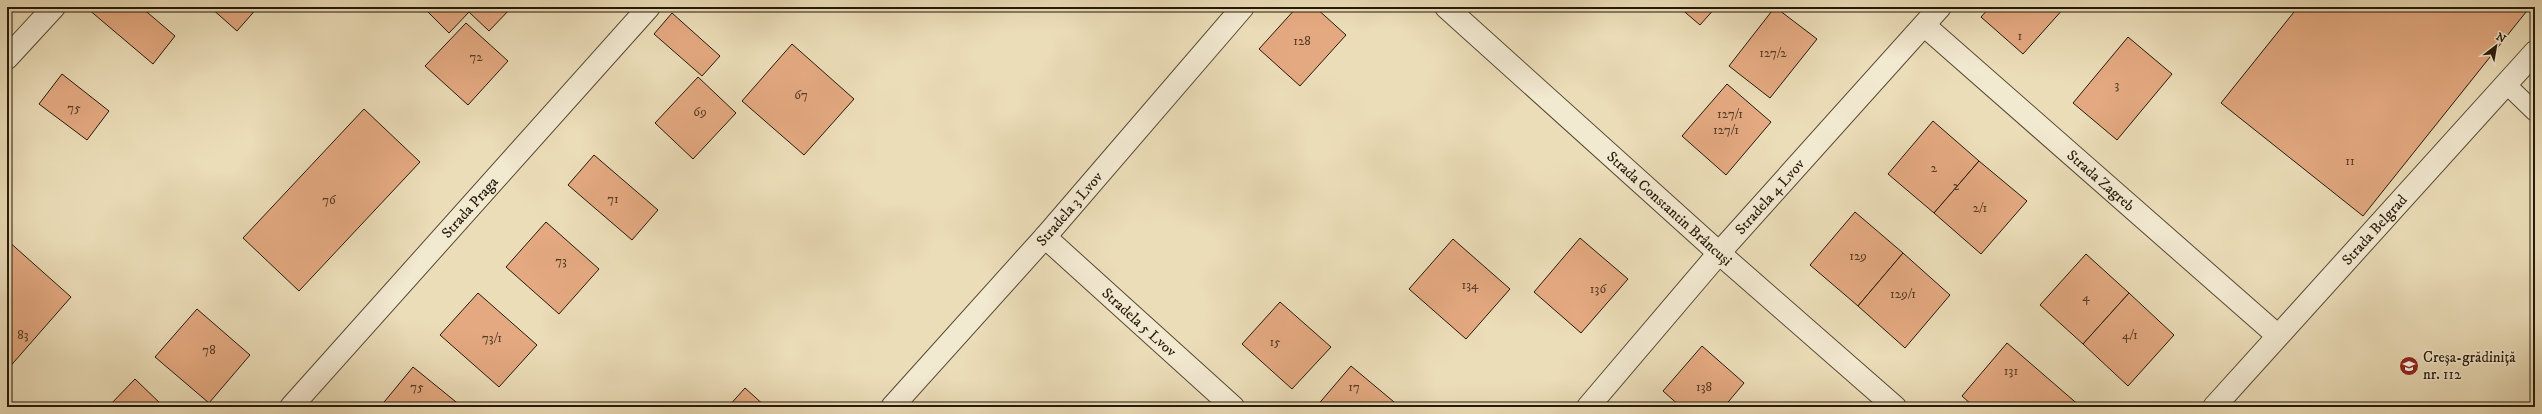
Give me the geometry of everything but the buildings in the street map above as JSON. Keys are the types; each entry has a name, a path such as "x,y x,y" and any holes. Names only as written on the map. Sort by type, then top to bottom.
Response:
{"street":[{"path":"7,58 54,7"},
{"name":"Strada Praga","path":"291,407 649,7"},
{"name":"Stradela 3 Lvov","path":"892,407 1045,237 1243,7"},
{"name":"Strada Constantin Brâncuși","path":"1446,7 1719,253 1895,407"},
{"name":"Stradela 4 Lvov","path":"1588,407 1719,253 1925,26 1940,7"},
{"name":"Strada Zagreb","path":"1925,26 2277,335"},
{"name":"Strada Belgrad","path":"2214,407 2277,335 2507,85 2535,52"},
{"name":"Stradela 5 Lvov","path":"1045,237 1233,407"}],"lane":[{"path":"2507,85 2535,112"}],"place":[{"name":"Creșa-grădiniță nr. 112","path":"2409,366"}]}
